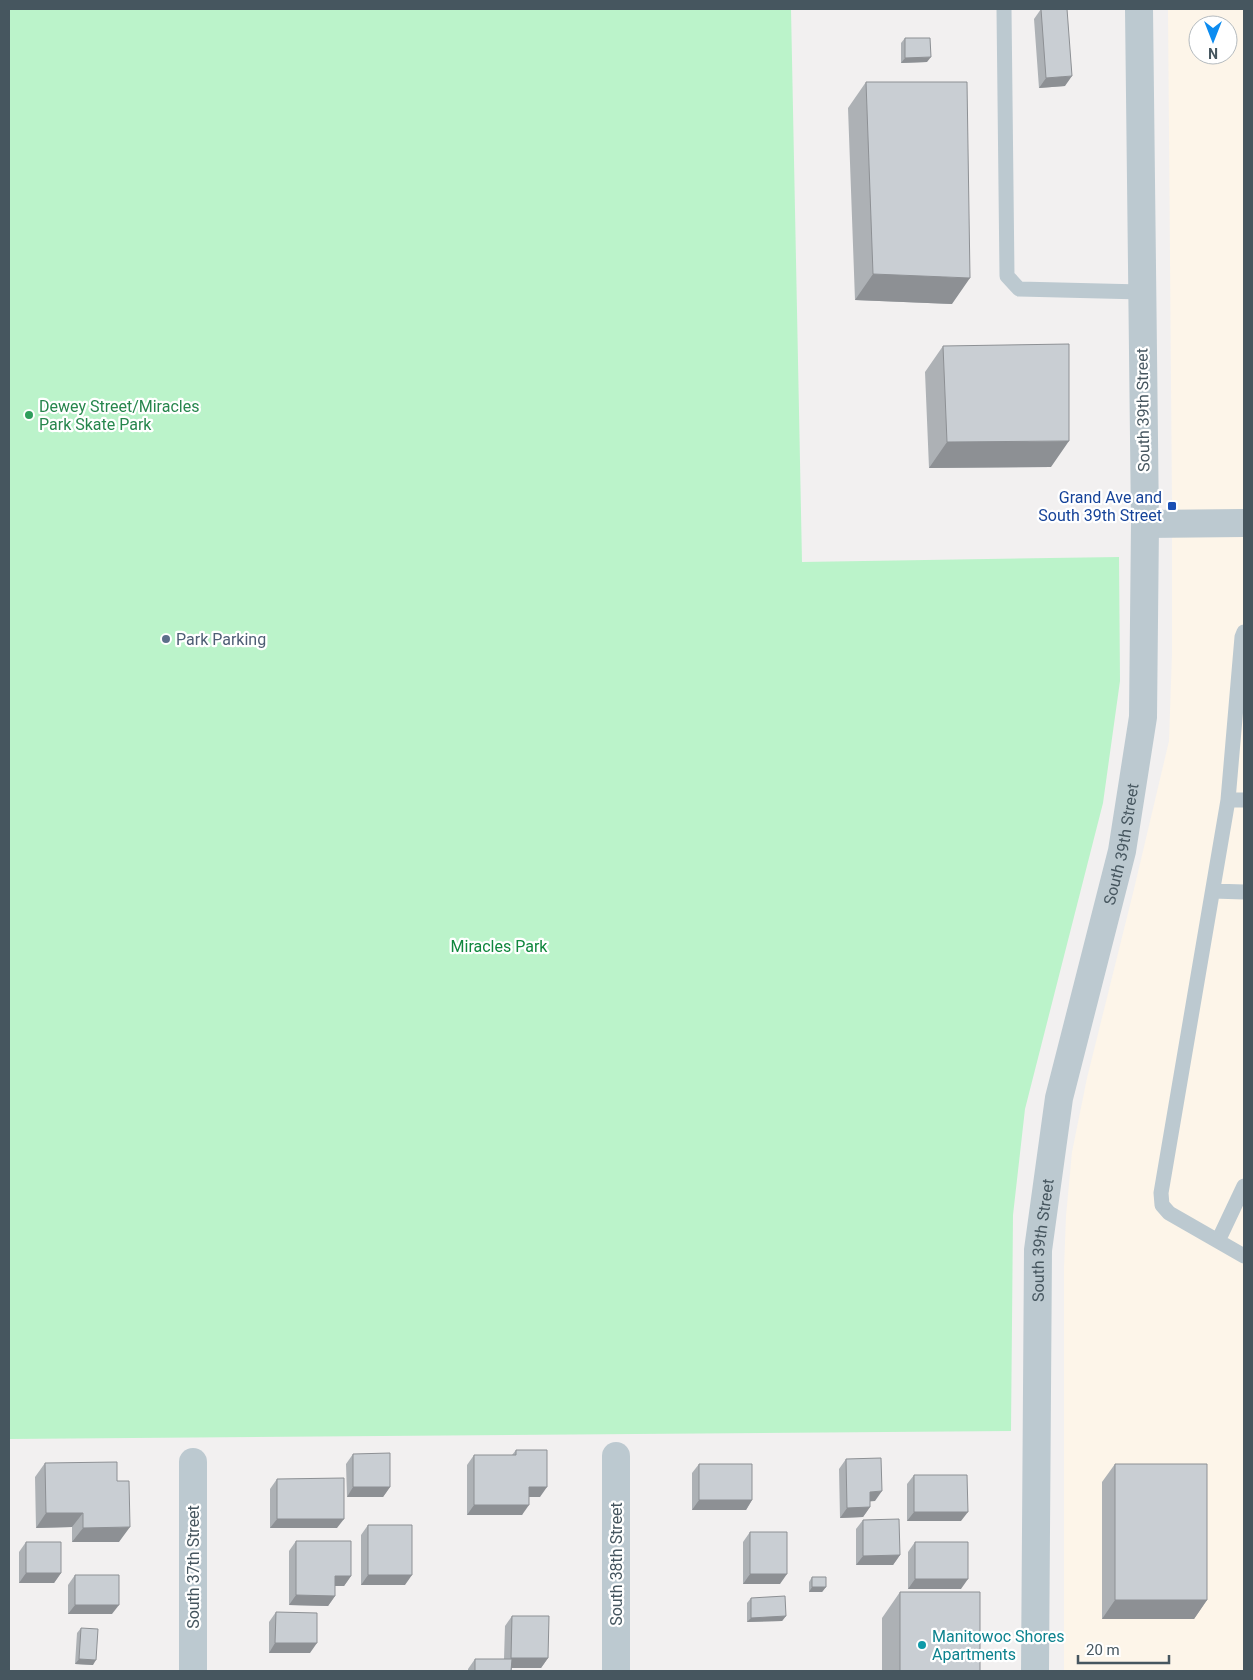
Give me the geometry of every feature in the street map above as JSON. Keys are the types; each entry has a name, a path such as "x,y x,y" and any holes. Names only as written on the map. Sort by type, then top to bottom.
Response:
{"street":[{"name":"South 39th Street","path":"1035,1671 1038,1250 1059,1098 1122,850 1143,717 1145,524 1139,9"},
{"path":"1145,524 1244,524"},
{"name":"South 38th Street","path":"616,1456 616,1671"},
{"name":"South 37th Street","path":"194,1462 194,1671"}],"lane":[{"path":"1004,9 1007,276 1018,289 1142,292"},
{"path":"1244,632 1242,637 1240,706 1228,800 1161,1193 1162,1205 1169,1213 1244,1256"},
{"path":"1228,800 1244,800"},
{"path":"1213,891 1244,892"},
{"path":"1218,1241 1244,1186"}],"shaded area":[{"path":"1168,9 1244,9 1244,1671 1064,1671 1064,1268 1066,1216 1072,1152 1087,1078 1169,741 1172,654"}],"green space":[{"name":"Miracles Park","path":"9,9 791,9 802,562 1119,557 1120,681 1103,803 1025,1109 1013,1215 1011,1431 9,1439"}],"building":[{"path":"1041,9 1067,9 1072,76 1046,78"},
{"path":"905,38 930,38 931,57 905,58"},
{"path":"866,82 967,82 970,278 873,274"},
{"path":"1069,344 1069,441 947,442 943,346"},
{"path":"516,1450 547,1450 547,1487 529,1487 529,1505 474,1505 474,1455 516,1455"},
{"path":"390,1453 390,1487 353,1487 353,1454"},
{"path":"881,1458 882,1491 870,1492 870,1507 847,1508 846,1459"},
{"path":"117,1462 117,1481 129,1481 130,1527 83,1528 83,1513 46,1513 45,1463"},
{"path":"699,1464 752,1464 752,1500 699,1500"},
{"path":"1115,1464 1207,1464 1207,1600 1115,1600"},
{"path":"914,1475 967,1475 968,1512 914,1512"},
{"path":"344,1478 344,1519 277,1519 277,1479"},
{"path":"899,1519 900,1555 863,1556 863,1520"},
{"path":"368,1525 412,1525 412,1575 368,1575"},
{"path":"750,1532 787,1532 787,1574 750,1574"},
{"path":"296,1541 351,1541 351,1576 335,1576 335,1596 296,1595"},
{"path":"26,1542 61,1542 61,1573 26,1573"},
{"path":"915,1542 968,1542 968,1579 915,1579"},
{"path":"75,1575 119,1575 119,1605 75,1605"},
{"path":"812,1577 826,1577 826,1587 812,1587"},
{"path":"900,1592 980,1592 980,1671 900,1671"},
{"path":"785,1596 786,1616 751,1618 751,1598"},
{"path":"276,1612 317,1613 317,1643 275,1643"},
{"path":"512,1616 549,1616 548,1658 511,1658"},
{"path":"81,1628 98,1629 96,1660 79,1659"},
{"path":"475,1659 512,1659 511,1671 475,1671"}],"place":[{"name":"Dewey Street/Miracles Park Skate Park","path":"29,415"},
{"name":"Grand Ave and South 39th Street","path":"1172,506"},
{"name":"Park Parking","path":"166,639"},
{"name":"Manitowoc Shores Apartments","path":"922,1645"}]}
